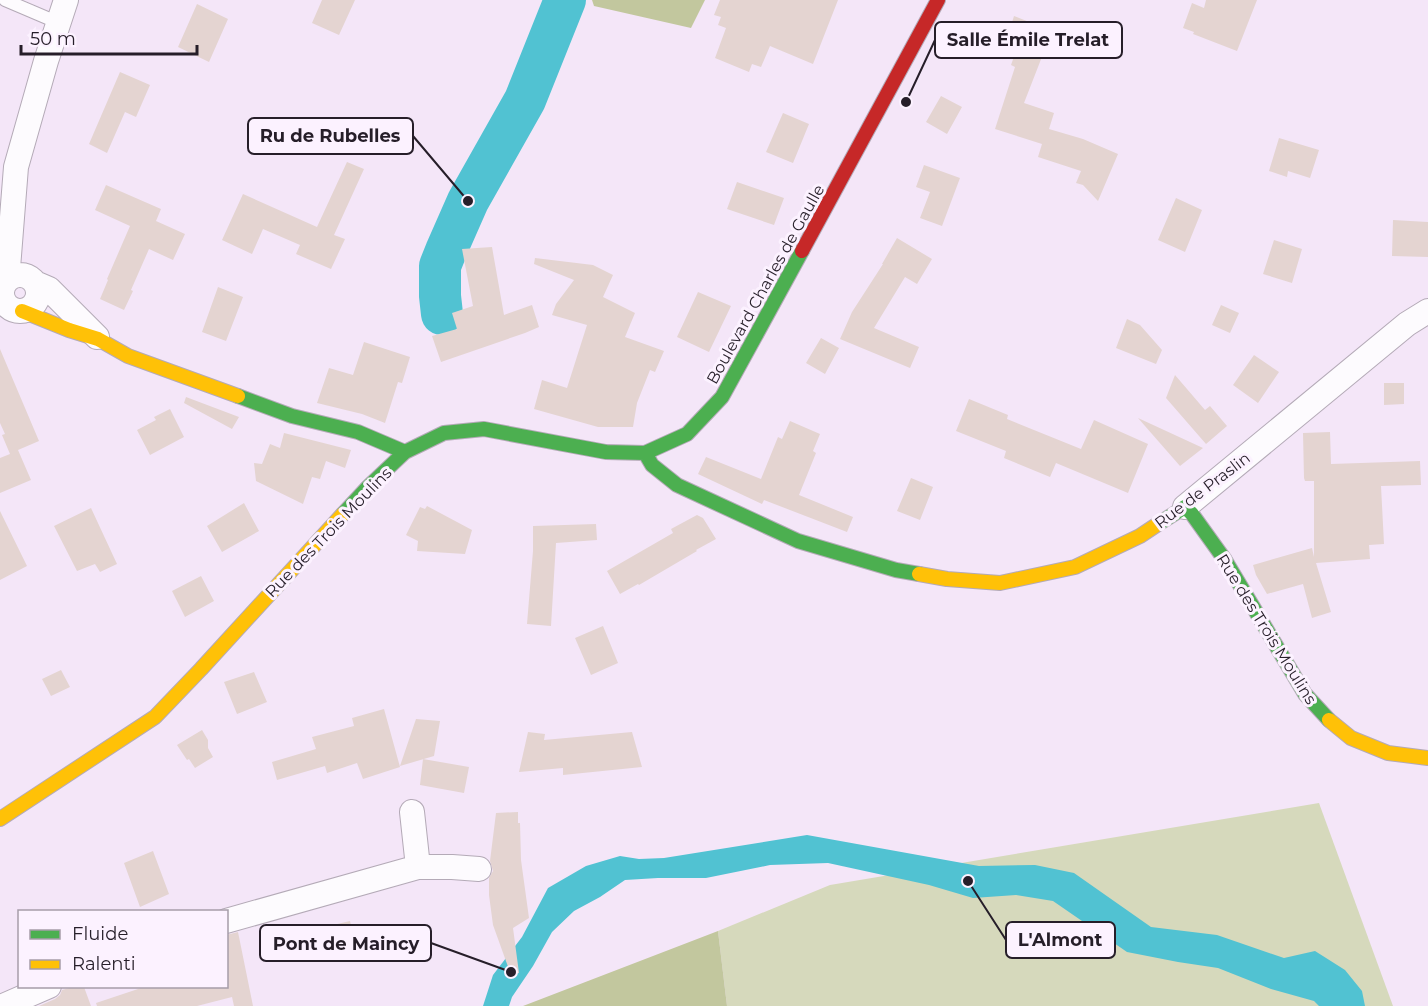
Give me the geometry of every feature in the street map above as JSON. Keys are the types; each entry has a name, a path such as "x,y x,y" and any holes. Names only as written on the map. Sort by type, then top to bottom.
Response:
{"street":[{"path":"7,298 16,167 66,0"},
{"name":"Boulevard Charles de Gaulle","path":"405,452 444,433 484,429 606,452 645,453 687,434 722,398 938,0"},
{"path":"7,298 33,305 38,294 12,216"},
{"path":"7,298 14,275 26,275 33,280"},
{"name":"Rue des Trois Moulins","path":"33,280 49,289 98,339"},
{"name":"Rue des Trois Moulins","path":"0,819 155,717 292,567 368,487 405,452 358,432 292,416 128,356 98,339 69,330 7,298"},
{"name":"Rue de Praslin","path":"645,453 652,465 676,485 798,541 896,570 947,579 1000,583 1075,567 1140,536 1185,507 1407,324 1428,311"},
{"name":"Rue des Trois Moulins","path":"1185,507 1225,560 1305,694 1327,718 1352,738 1388,753 1428,758"},
{"path":"412,812 418,867"},
{"path":"228,920 418,867 479,869"},
{"path":"3,1006 48,988"}],"lane":[{"path":"5,0 21,3 59,23"}],"green space":[{"path":"592,0 705,0 691,28 594,6"},
{"path":"1319,803 1393,1006 727,1006 718,931 830,885"},
{"path":"718,931 727,1006 523,1006"}],"water":[{"path":"807,835 979,866 1035,865 1074,873 1151,927 1217,935 1284,958 1315,951 1345,970 1362,991 1365,1006 1319,1006 1314,1001 1271,989 1218,968 1127,952 1053,901 1016,895 973,898 929,885 828,863 770,865 706,878 625,880 574,911 552,932 512,997 509,1006 483,1006 493,975 522,937 548,888 586,866 620,856 639,859 664,858"}],"building":[{"path":"322,0 355,0 339,35 312,23"},
{"path":"720,0 838,0 813,64 770,46 761,67 752,64 749,72 715,58 726,28 718,25 721,17 714,15"},
{"path":"1206,0 1257,0 1237,51 1183,28 1192,3 1204,8"},
{"path":"197,4 228,19 209,62 178,47"},
{"path":"1014,16 1052,31 1024,103 1054,113 1049,129 1083,139 1118,154 1098,201 1083,185 1076,183 1081,171 1038,157 1042,144 995,129 1015,67 1011,65 1020,40 1008,35"},
{"path":"120,72 150,85 136,117 125,112 107,153 89,144"},
{"path":"941,96 962,107 947,134 926,122"},
{"path":"783,113 809,124 793,163 766,152"},
{"path":"1279,138 1319,150 1310,178 1288,171 1287,177 1269,171"},
{"path":"347,162 364,169 334,235 345,239 331,269 296,254 300,245 263,229 252,254 222,240 243,194 317,227"},
{"path":"924,165 960,178 942,226 920,218 930,192 916,187"},
{"path":"737,182 784,198 774,225 727,209"},
{"path":"106,185 161,209 156,221 185,234 173,260 149,249 124,310 100,299 130,226 95,210"},
{"path":"1176,198 1202,210 1185,252 1158,240"},
{"path":"1393,220 1428,222 1428,257 1392,256"},
{"path":"897,238 932,259 917,284 905,277 874,328 919,347 910,368 840,339 852,312"},
{"path":"1274,240 1302,249 1292,283 1263,274"},
{"path":"492,247 504,315 532,305 539,327 441,362 432,336 457,329 452,313 473,306 462,249"},
{"path":"535,258 593,265 613,275 603,297 635,313 625,337 664,351 655,372 650,370 637,403 633,427 598,427 534,409 542,380 567,388 587,325 552,315 556,304 574,280 534,264"},
{"path":"218,287 243,297 226,341 202,332"},
{"path":"698,292 731,306 709,352 677,337"},
{"path":"1221,305 1239,313 1230,333 1212,325"},
{"path":"1127,319 1140,325 1162,350 1156,364 1116,348"},
{"path":"821,338 839,348 825,374 806,363"},
{"path":"364,342 410,357 402,383 398,382 385,423 362,414 317,403 329,368 353,375"},
{"path":"0,349 39,441 18,450 31,480 0,493 0,458 10,454 0,423"},
{"path":"1254,355 1279,372 1258,403 1233,385"},
{"path":"1175,375 1205,410 1210,406 1227,426 1206,444 1166,398"},
{"path":"1384,383 1404,383 1404,404 1384,405"},
{"path":"186,397 239,417 232,429 184,403"},
{"path":"969,399 1008,415 1007,419 1081,449 1094,420 1148,444 1128,493 1056,463 1050,477 1004,458 1006,451 956,431"},
{"path":"170,409 184,437 150,455 137,430 156,420 154,417"},
{"path":"1138,418 1203,448 1180,466"},
{"path":"790,421 820,434 813,451 816,453 799,495 853,517 847,532 764,500 762,504 698,474 706,457 761,479 778,437 782,439"},
{"path":"1330,432 1331,464 1420,461 1421,485 1381,486 1384,544 1369,545 1370,559 1316,563 1331,612 1312,618 1303,584 1267,594 1253,565 1312,548 1314,557 1314,481 1305,481 1304,478 1303,433"},
{"path":"284,433 351,450 345,468 326,461 320,479 312,477 303,504 256,481 254,463 262,464 270,444 280,448"},
{"path":"911,478 933,487 920,520 897,511"},
{"path":"244,503 259,531 222,552 207,526"},
{"path":"427,506 472,530 465,554 417,551 418,541 406,535 420,507 425,509"},
{"path":"91,508 117,564 100,572 95,564 77,571 54,526"},
{"path":"0,511 27,566 0,580"},
{"path":"697,515 703,518 716,539 620,594 607,571 673,533 671,529"},
{"path":"596,524 597,540 556,543 551,626 527,624 533,526"},
{"path":"201,576 214,601 185,617 172,591"},
{"path":"603,626 618,663 591,675 575,638"},
{"path":"61,670 70,687 51,696 42,679"},
{"path":"254,672 267,702 237,714 224,682"},
{"path":"384,709 400,767 363,779 357,763 327,773 325,766 277,780 272,762 316,749 312,737 354,726 352,718"},
{"path":"416,719 440,721 434,756 400,766"},
{"path":"202,730 213,757 195,768 177,745"},
{"path":"528,732 545,734 544,740 632,732 642,767 563,775 563,768 519,772"},
{"path":"423,759 469,767 464,793 420,785"},
{"path":"518,812 521,860 529,918 513,928 519,973 511,975 493,925 489,878 493,871 490,861 496,813"},
{"path":"153,851 169,894 140,907 124,863"},
{"path":"350,921 356,949 335,953 329,926"},
{"path":"238,932 253,1006 234,1006 232,997 197,1006 97,1006 96,1003 141,988 228,988 228,934"},
{"path":"84,988 91,1006 39,1006 55,999 62,990"}],"waterway":[{"path":"442,314 440,266 468,201 525,100 565,0"}],"traffic: fast":[{"path":"343,514 405,452 444,433 484,429 606,452 645,453 687,434 722,397 802,251"},
{"path":"238,396 292,416 358,432 405,452"},
{"path":"645,453 652,465 677,485 798,541 896,570 919,574"},
{"path":"1158,524 1185,507 1192,514 1225,560 1305,694 1329,720"}],"traffic: slow":[{"path":"22,311 98,339 128,356 238,396"},
{"path":"0,819 155,717 343,514"},
{"path":"919,574 947,579 1000,583 1075,567 1140,536 1158,524"},
{"path":"1329,720 1351,738 1388,753 1428,758"}],"traffic: jam":[{"path":"802,251 938,0"}],"place":[{"name":"Salle Émile Trelat","path":"906,102"},
{"name":"Ru de Rubelles","path":"468,201"},
{"name":"L'Almont","path":"968,881"},
{"name":"Pont de Maincy","path":"511,972"}]}
